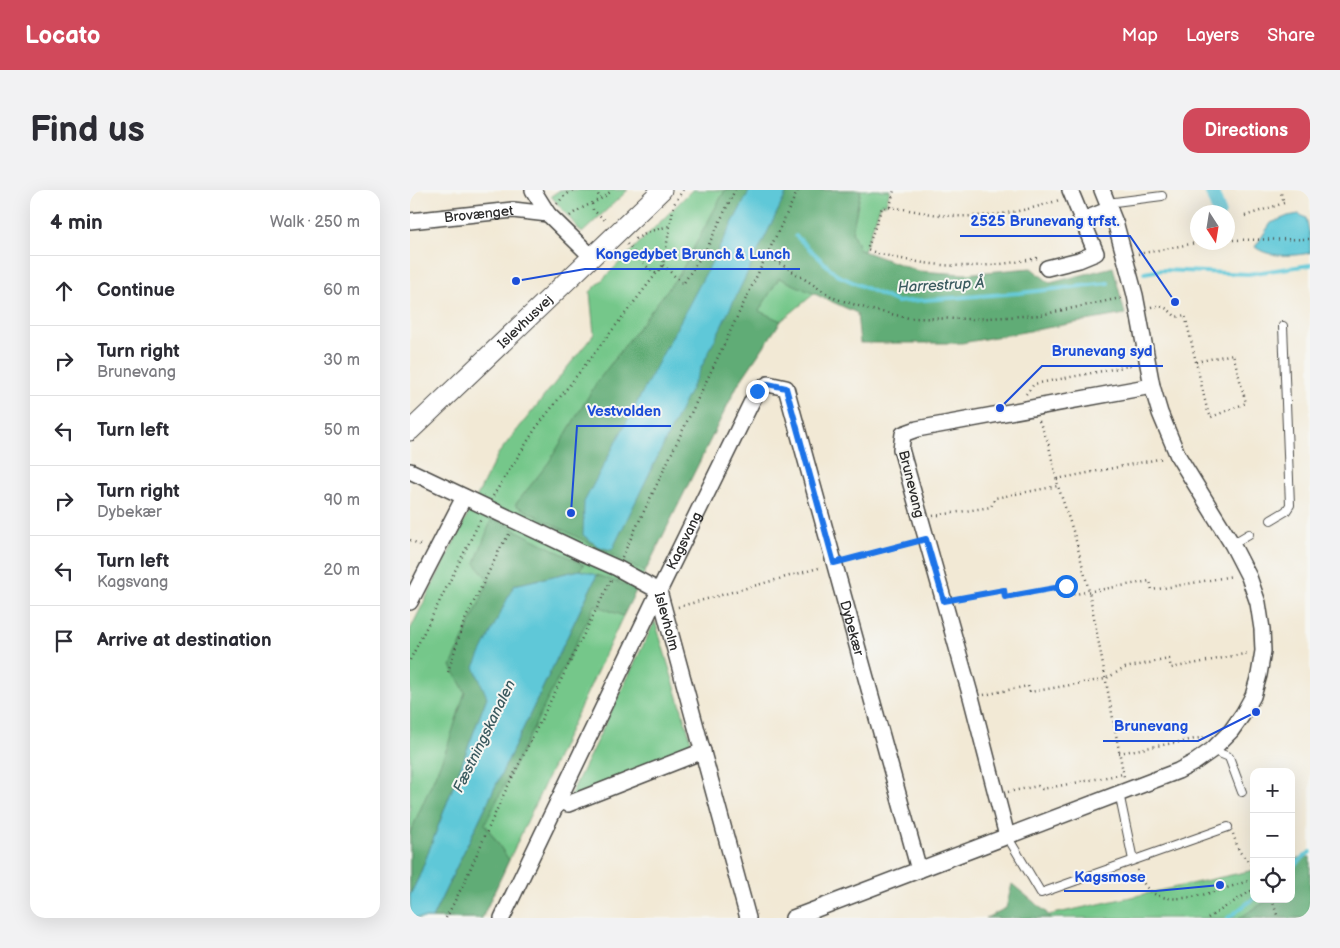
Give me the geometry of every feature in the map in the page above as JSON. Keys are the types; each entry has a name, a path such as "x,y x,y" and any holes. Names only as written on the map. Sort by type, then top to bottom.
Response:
{"street":[{"path":"533,190 548,214 592,257"},
{"name":"Islevhusvej","path":"410,431 662,190"},
{"path":"1044,262 1079,260 1096,253 1071,193"},
{"path":"793,918 1178,771 1195,762 1209,743 1231,731 1253,696 1263,651 1258,603 1247,574 1232,544 1178,456 1160,413 1152,386 1136,302 1116,225 1106,201 1083,220"},
{"name":"Brovænget","path":"410,221 513,210 548,214"},
{"name":"Kagsvang","path":"502,918 757,391 768,384 786,388"},
{"name":"Brunevang","path":"1007,836 971,697 901,449 903,434 917,429 1152,386"},
{"name":"Dybekær","path":"786,388 918,870"},
{"name":"Islevholm","path":"410,472 610,565 659,591 748,918"},
{"path":"410,602 464,497"},
{"path":"558,801 568,804 703,751"}],"lane":[{"path":"1106,201 1162,196"},
{"path":"1271,520 1290,505 1283,326"},
{"path":"1232,544 1248,534"},
{"path":"1209,743 1229,757 1242,792"},
{"path":"1124,791 1132,860"},
{"path":"1007,836 1041,893 1228,827"}],"path":[{"path":"548,214 563,197 573,190"},
{"path":"596,190 600,199"},
{"path":"560,225 580,208 600,199 612,190"},
{"path":"410,660 486,508 536,428 663,264 674,204 683,190"},
{"path":"663,264 683,284 708,246 735,190"},
{"path":"446,918 463,885 610,565 798,190"},
{"path":"890,207 894,190"},
{"path":"1245,216 1284,203 1280,190"},
{"path":"1044,262 951,266 923,264 867,250 882,207 942,215 969,216 1022,210 1047,204 1071,193"},
{"path":"628,245 651,231 670,226"},
{"path":"1235,240 1310,239"},
{"path":"1124,256 1190,244"},
{"path":"767,255 834,298 868,310 909,318 972,319 1040,315 1136,302 1158,305 1166,308 1176,317 1185,315 1196,362 1207,409 1210,418 1246,403 1233,354 1196,362"},
{"path":"1124,791 1123,774 1105,679 1088,591 1075,537 1056,480 1048,442 1034,408 1026,395 1034,384 1148,363"},
{"path":"1056,480 1178,456"},
{"path":"920,518 991,507 995,498 1058,486"},
{"path":"664,610 926,539"},
{"path":"448,672 464,622 502,545"},
{"path":"944,601 1004,590 1005,597 1066,586 1068,595 1150,581 1152,590 1247,574"},
{"path":"971,697 1028,686 1030,692 1105,679 1125,668 1169,659 1171,668 1263,651"},
{"path":"1119,753 1209,743"},
{"path":"997,794 1038,786 1042,789 1123,774"},
{"path":"1228,827 1234,834 1239,851 1250,863"},
{"path":"1132,860 1149,890 1163,898 1181,899 1250,880"},
{"path":"1208,918 1250,892"},
{"path":"1273,903 1278,918"}],"green space":[{"path":"560,190 628,190 582,233 551,196"},
{"path":"692,190 890,190 886,204 881,204 864,251 860,250 852,232 860,193 814,294 781,321 737,386 623,616 482,918 410,918 410,630 498,454 594,334 590,292"},
{"path":"725,190 861,190 852,232 860,250 918,271 964,274 1031,268 1050,283 1113,267 1125,314 962,343 860,343 857,313 779,278 759,311 781,321 737,386 645,572 515,505 549,462 597,382 680,273"},
{"path":"492,518 584,565 580,570 514,585 487,697 419,877 410,895 410,833 447,748 465,692 451,666 489,581 475,563"},
{"path":"597,575 637,589 623,616 595,605 485,824 509,860 482,918 432,918"},
{"path":"655,621 694,750 569,798"},
{"path":"1310,857 1310,918 1239,918 1263,903 1295,903 1295,859"},
{"path":"1250,871 1250,903 1295,903 1310,918 1035,918"},
{"path":"1012,884 1046,912 1050,918 986,918 1006,908"}],"water":[{"path":"750,190 788,190 612,550 599,547 583,535 584,502"},
{"path":"1299,214 1306,218 1310,236 1310,253 1274,255 1255,247 1271,223"},
{"name":"Fæstningskanalen","path":"580,570 597,575 432,918 410,918 410,895 419,877 487,697 474,667 514,585"}],"waterway":[{"path":"1211,190 1216,205"},
{"name":"Harrestrup Å","path":"796,236 837,275 897,302 1019,293 1108,283"},
{"name":"Harrestrup Å","path":"1144,273 1162,270 1248,274 1310,265"},
{"path":"1295,865 1310,852"},
{"path":"1228,918 1250,901"}],"place":[{"name":"Kongedybet Brunch & Lunch","path":"516,281"},
{"name":"2525 Brunevang trfst.","path":"1175,302"},
{"name":"Brunevang syd","path":"1000,408"},
{"name":"Vestvolden","path":"571,513"},
{"name":"Brunevang","path":"1256,712"},
{"name":"Kagsmose","path":"1220,885"}],"route":[{"path":"757,391 768,384 786,388 834,563 926,539 944,601 1004,590 1005,597 1066,586"}]}
